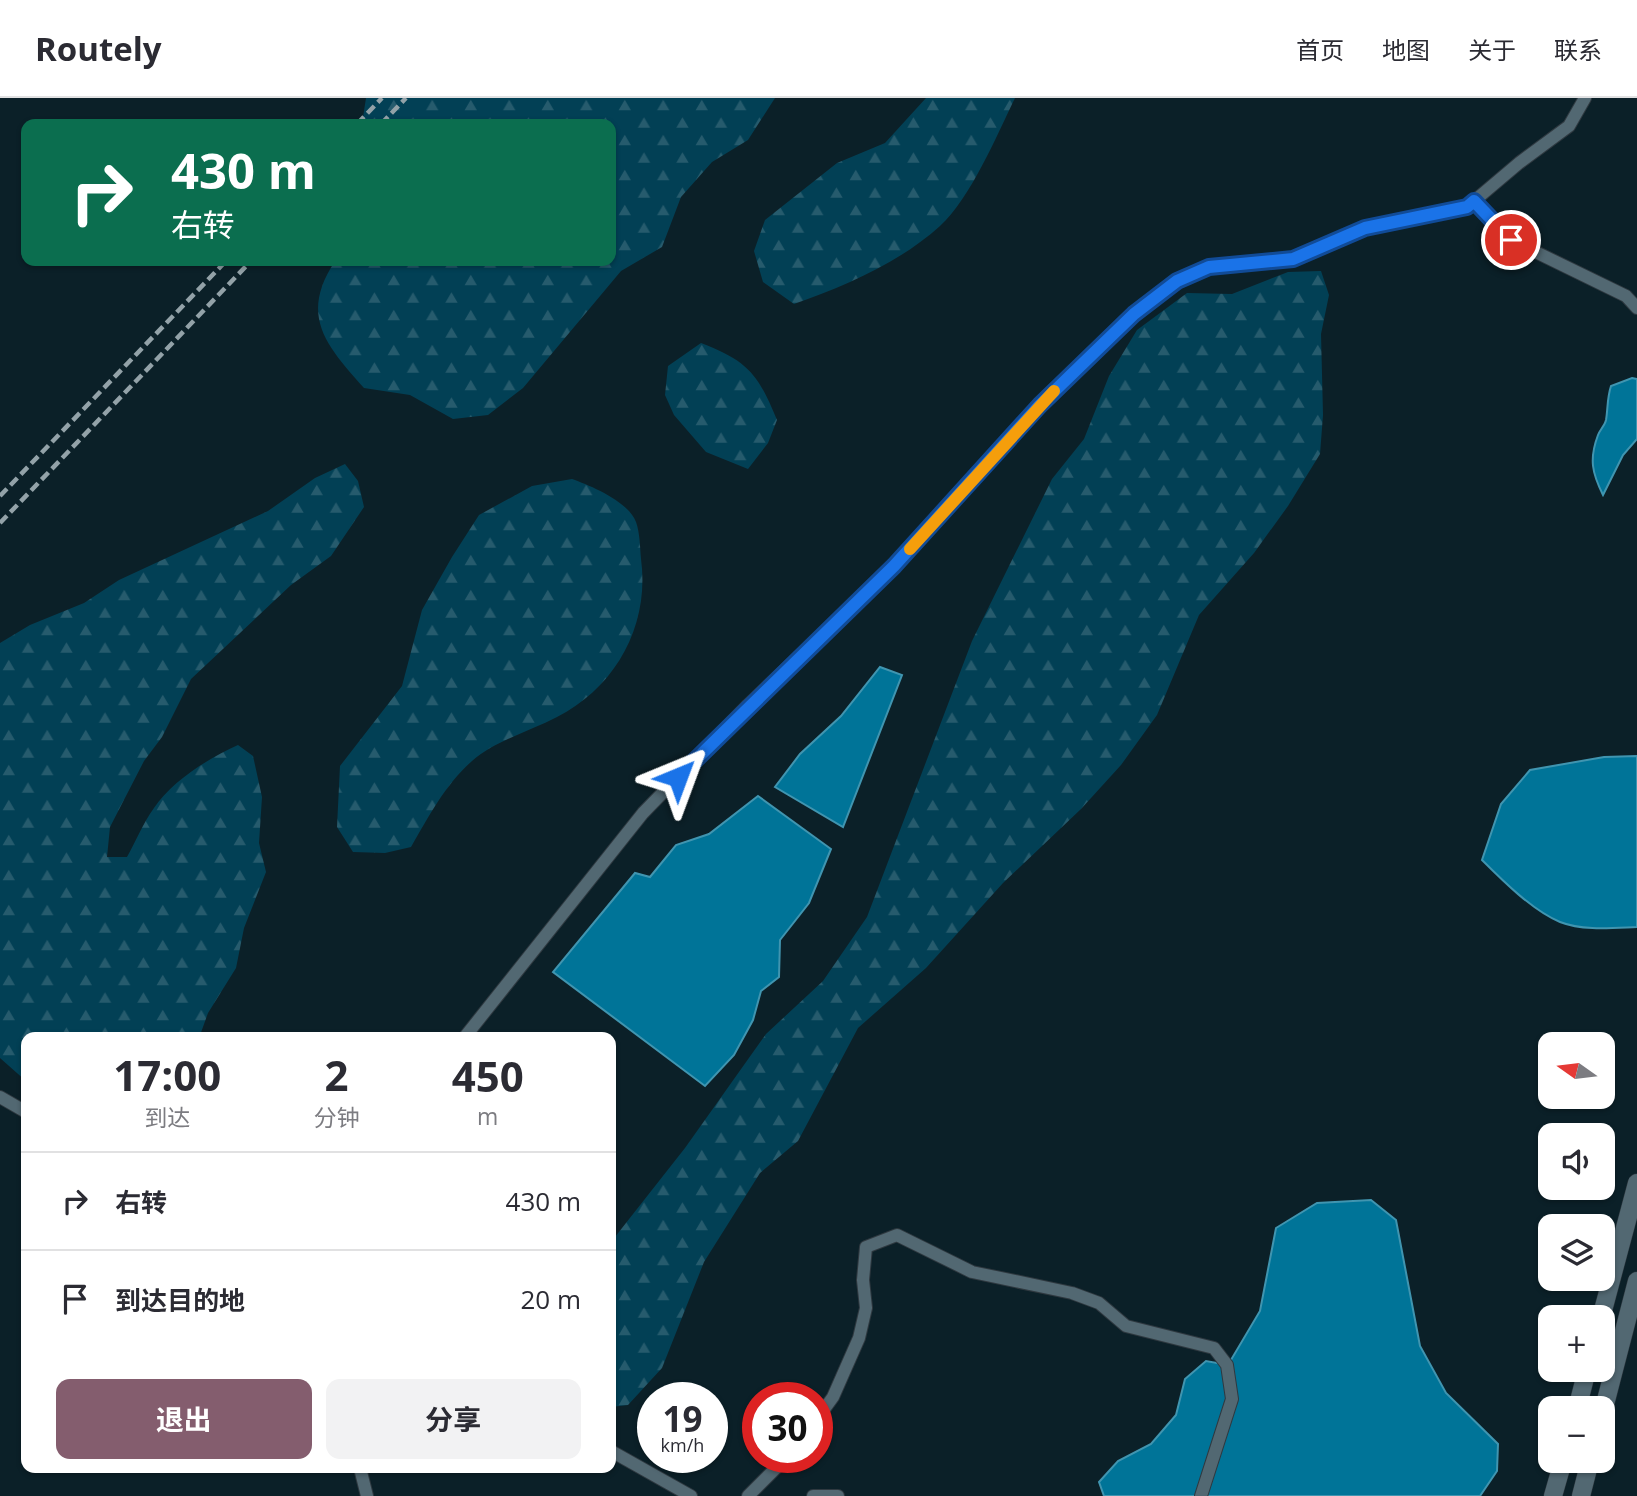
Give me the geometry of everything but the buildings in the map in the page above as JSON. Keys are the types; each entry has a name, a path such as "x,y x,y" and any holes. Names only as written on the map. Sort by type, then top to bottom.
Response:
{"main road":[{"path":"1604,1305 1637,1183"},
{"path":"1607,1396 1637,1282"},
{"path":"1553,1496 1560,1473"},
{"path":"1581,1496 1587,1473"}],"street":[{"path":"469,1032 643,813 748,705 894,566 1040,405 1134,314 1177,281 1209,267 1293,259 1365,228 1467,207 1518,163 1569,126 1585,98"},
{"path":"1474,201 1511,240 1626,296 1637,307"},
{"path":"0,1097 21,1109"},
{"path":"833,1397 859,1338 866,1308 863,1280 866,1247 897,1235 972,1272 1072,1293 1099,1303 1126,1326 1214,1348 1227,1365 1231,1399 1201,1496"},
{"path":"616,1454 691,1496"},
{"path":"361,1473 367,1496"},
{"path":"748,1496 771,1473"},
{"path":"813,1496 838,1496"}],"green space":[{"path":"366,98 775,98 748,140 712,162 681,197 662,247 621,271 523,388 488,415 453,419 410,395 364,388 338,358 322,329 318,314 324,280 332,266 616,266 616,119 363,119"},
{"path":"926,98 1015,98 982,166 951,214 924,239 889,262 852,281 794,304 763,282 754,251 765,220 837,163 885,143"},
{"path":"1321,271 1329,295 1321,334 1323,415 1320,454 1288,506 1254,553 1199,615 1157,715 1121,765 1081,809 1003,883 926,968 858,1028 798,1141 760,1173 704,1262 662,1368 649,1382 637,1382 637,1395 628,1405 616,1406 616,1236 685,1148 766,1034 823,981 867,917 972,641 1052,479 1084,439 1109,376 1137,330 1187,293 1232,294 1288,272"},
{"path":"701,343 730,356 750,371 764,391 777,420 768,443 748,469 706,452 674,415 665,395 668,366"},
{"path":"345,464 358,481 364,507 331,556 291,585 191,679 162,737 144,761 110,827 107,857 127,857 154,808 181,780 203,764 238,745 253,756 262,797 259,843 266,872 244,928 236,968 208,1013 201,1032 21,1032 21,1077 0,1058 0,643 30,625 84,603 119,580 268,511 315,478"},
{"path":"572,479 617,501 632,514 636,522 640,541 640,607 624,652 612,671 578,704 557,717 491,748 462,770 431,812 411,847 385,853 353,852 337,827 340,766 402,686 422,610 452,557 479,515 532,486"}],"shaded area":[{"path":"1632,378 1637,379 1637,439 1623,455 1603,495 1596,480 1593,451 1605,424 1611,386"},
{"path":"880,667 902,675 843,827 775,787 800,754 841,716"},
{"path":"1637,756 1637,927 1588,928 1560,922 1529,903 1482,860 1501,804 1530,770 1604,757"},
{"path":"758,796 831,849 809,903 780,940 779,977 761,991 753,1020 734,1055 705,1086 553,972 635,873 650,877 676,845 709,834"},
{"path":"1371,1200 1396,1220 1420,1346 1446,1393 1498,1444 1497,1471 1480,1496 1104,1496 1099,1482 1118,1461 1151,1444 1176,1415 1185,1379 1206,1361 1228,1365 1260,1311 1276,1228 1317,1203"}],"railway":[{"path":"362,119 382,98"},
{"path":"386,119 406,98"},
{"path":"0,496 221,266"},
{"path":"0,523 246,266"}],"slow traffic":[{"path":"910,549 1054,391"}],"route":[{"path":"678,777 748,705 894,566 1040,405 1134,314 1177,281 1209,267 1293,259 1365,228 1405,217 1467,207 1474,201 1511,240"}]}
